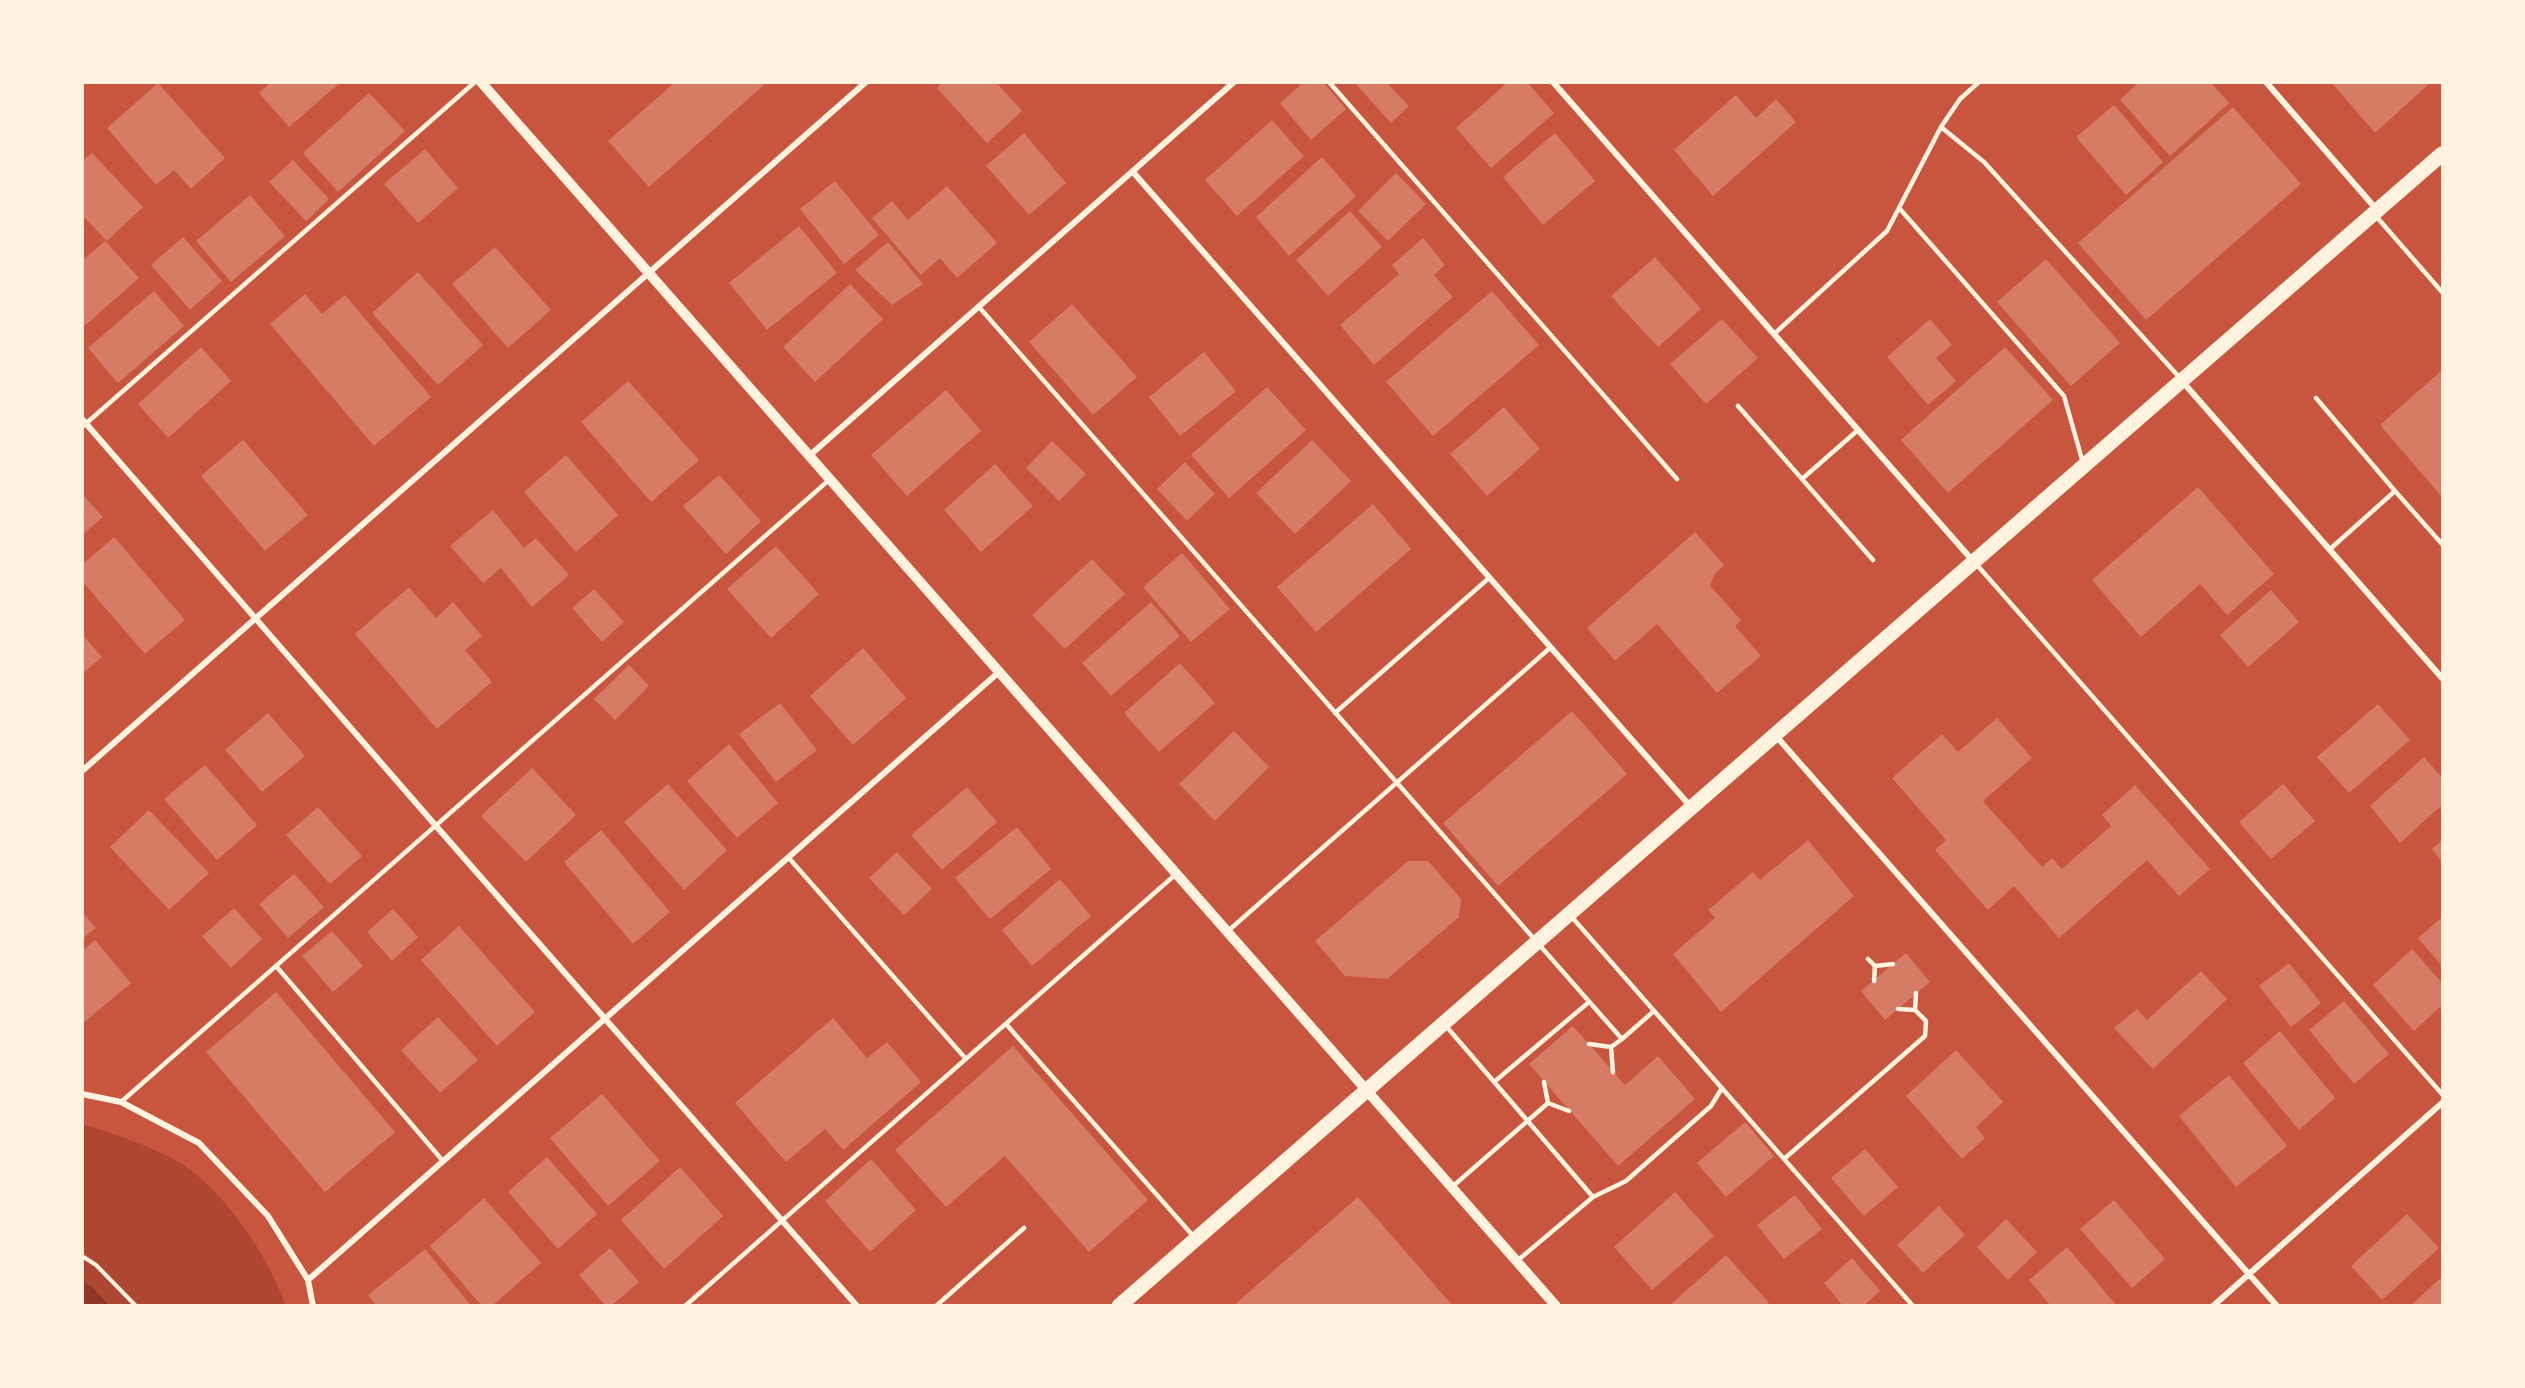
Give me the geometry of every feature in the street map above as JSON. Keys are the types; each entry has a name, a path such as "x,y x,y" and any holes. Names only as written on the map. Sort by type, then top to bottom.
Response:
{"main road":[{"path":"1119,1305 2442,154"}],"street":[{"path":"482,82 1556,1305"},
{"path":"82,771 866,82"},
{"path":"809,456 1234,82"},
{"path":"1553,82 1974,561"},
{"path":"2266,82 2376,212"},
{"path":"1132,172 1691,807"},
{"path":"2182,380 2442,678"},
{"path":"84,423 857,1305"},
{"path":"308,1280 999,672"},
{"path":"1775,734 2277,1305"},
{"path":"82,1094 121,1102 199,1143 268,1216 308,1280 313,1305"},
{"path":"2213,1305 2442,1103"}],"lane":[{"path":"84,423 475,82"},
{"path":"1329,82 1677,479"},
{"path":"1774,334 1887,231 1941,127 1960,99 1979,82"},
{"path":"1941,127 1984,162 2182,380"},
{"path":"1900,209 2064,396 2084,466"},
{"path":"2376,212 2442,292"},
{"path":"978,307 1622,1039"},
{"path":"2316,398 2442,544"},
{"path":"1738,406 1873,560"},
{"path":"1802,479 1858,430"},
{"path":"121,1102 830,479"},
{"path":"2329,550 2395,490"},
{"path":"1974,561 2442,1094"},
{"path":"1335,713 1489,578"},
{"path":"1227,931 1551,647"},
{"path":"788,857 966,1059"},
{"path":"685,1305 1176,874"},
{"path":"1569,914 1913,1305"},
{"path":"1868,959 1875,966 1874,981"},
{"path":"1875,966 1893,964"},
{"path":"276,966 443,1161"},
{"path":"1915,1010 1916,993"},
{"path":"1494,1082 1589,1002"},
{"path":"1784,1159 1925,1036 1926,1022 1915,1010 1898,1009"},
{"path":"1589,1044 1611,1047 1654,1011"},
{"path":"1443,1023 1593,1197"},
{"path":"1006,1024 1196,1239"},
{"path":"1611,1047 1613,1072"},
{"path":"1544,1082 1548,1103"},
{"path":"1517,1261 1593,1197 1626,1181 1711,1106 1722,1088"},
{"path":"1548,1103 1569,1111"},
{"path":"1452,1187 1548,1103"},
{"path":"936,1305 1024,1228"}],"path":[{"path":"82,1256 96,1265 136,1305"}],"shaded area":[{"path":"83,1124 157,1151 180,1163 196,1175 228,1207 257,1246 278,1286 285,1305 83,1306"},
{"path":"82,1281 92,1287 109,1305 83,1305"}],"building":[{"path":"271,82 341,82 289,127 259,93"},
{"path":"675,82 767,82 649,187 608,141"},
{"path":"943,82 996,82 1022,111 987,143 937,88"},
{"path":"1304,82 1323,82 1346,109 1311,140 1280,103"},
{"path":"1354,82 1386,82 1409,106 1391,123"},
{"path":"1508,82 1527,82 1554,113 1491,168 1456,128"},
{"path":"2139,82 2210,82 2229,103 2170,156 2120,100"},
{"path":"2331,82 2431,82 2375,133"},
{"path":"158,83 225,158 191,189 174,170 156,185 107,128"},
{"path":"369,93 405,131 338,192 303,153"},
{"path":"1736,95 1756,118 1776,99 1796,122 1713,196 1674,150"},
{"path":"2114,105 2163,162 2126,195 2076,137"},
{"path":"2233,107 2301,184 2146,320 2078,243"},
{"path":"1272,120 1304,156 1237,216 1205,180"},
{"path":"1024,133 1066,183 1029,215 986,166"},
{"path":"1555,133 1595,181 1543,225 1503,177"},
{"path":"425,149 458,188 418,223 384,184"},
{"path":"92,153 143,207 107,241 82,215 82,161"},
{"path":"1322,157 1356,196 1289,256 1256,217"},
{"path":"293,160 329,199 306,221 269,182"},
{"path":"1396,173 1426,204 1388,241 1358,211"},
{"path":"835,181 879,235 844,264 800,209"},
{"path":"947,186 997,243 957,278 940,258 921,275 872,218 892,201 908,220"},
{"path":"250,195 285,236 231,282 196,241"},
{"path":"1350,211 1382,247 1328,296 1296,260"},
{"path":"799,226 837,273 767,330 729,283"},
{"path":"183,237 222,281 190,310 151,265"},
{"path":"1423,238 1445,265 1434,275 1453,297 1374,365 1340,325 1399,274 1392,265"},
{"path":"105,241 139,278 82,328 82,261"},
{"path":"888,242 923,284 892,305 855,270"},
{"path":"495,247 551,310 508,348 452,284"},
{"path":"1655,257 1701,309 1658,347 1611,296"},
{"path":"2046,259 2120,343 2071,386 1997,302"},
{"path":"418,272 483,345 438,385 372,313"},
{"path":"850,284 883,319 815,382 783,347"},
{"path":"154,291 184,326 118,383 88,348"},
{"path":"1492,291 1539,345 1433,436 1386,382"},
{"path":"305,294 322,314 345,295 431,397 374,446 270,324"},
{"path":"1072,304 1137,377 1093,415 1029,342"},
{"path":"1722,319 1758,358 1706,404 1670,364"},
{"path":"1930,319 1952,345 1936,358 1956,381 1928,405 1887,357"},
{"path":"201,347 231,381 168,438 138,404"},
{"path":"2005,347 2053,400 1948,493 1901,440"},
{"path":"1204,352 1236,391 1180,436 1149,397"},
{"path":"2442,370 2442,497 2380,425"},
{"path":"628,381 699,460 651,502 581,422"},
{"path":"1267,387 1306,430 1229,498 1191,455"},
{"path":"946,390 981,431 907,496 871,455"},
{"path":"1504,407 1540,449 1487,496 1450,454"},
{"path":"243,440 308,515 265,551 201,476"},
{"path":"1312,440 1351,481 1295,534 1256,493"},
{"path":"1052,441 1086,474 1059,501 1026,468"},
{"path":"566,455 618,515 576,552 524,492"},
{"path":"1185,462 1215,494 1187,521 1157,489"},
{"path":"995,464 1033,506 981,552 944,510"},
{"path":"719,475 761,521 726,554 683,506"},
{"path":"2198,487 2274,574 2227,615 2200,584 2141,637 2092,580"},
{"path":"82,494 103,517 82,535"},
{"path":"1373,504 1411,549 1316,632 1277,587"},
{"path":"493,510 524,548 536,538 569,575 532,607 501,568 483,583 450,546"},
{"path":"1695,532 1724,565 1714,575 1710,586 1741,620 1735,626 1761,656 1717,693 1657,624 1615,661 1587,628"},
{"path":"114,537 185,620 145,654 82,581 82,565"},
{"path":"776,546 819,594 771,638 727,589"},
{"path":"1182,553 1230,609 1191,642 1143,587"},
{"path":"1092,559 1125,594 1065,649 1032,615"},
{"path":"409,587 436,618 453,602 482,636 465,650 492,682 437,729 355,634"},
{"path":"594,589 624,622 602,642 572,608"},
{"path":"2271,590 2299,622 2248,667 2220,635"},
{"path":"1151,602 1180,636 1111,696 1082,663"},
{"path":"82,634 102,657 82,674"},
{"path":"863,648 906,698 853,745 810,696"},
{"path":"1180,663 1215,703 1159,752 1124,713"},
{"path":"629,665 649,686 615,720 594,699"},
{"path":"780,703 817,750 776,782 739,734"},
{"path":"2378,704 2410,740 2349,793 2317,757"},
{"path":"1572,711 1627,774 1498,886 1443,823"},
{"path":"268,713 305,756 262,792 225,750"},
{"path":"1997,718 2032,758 1983,801 2042,867 2052,858 2062,869 2111,826 2102,815 2135,785 2210,869 2179,896 2147,860 2059,938 2014,886 1988,910 1935,850 1946,840 1892,778 1942,734 1958,752"},
{"path":"1234,731 1269,767 1215,821 1179,784"},
{"path":"729,744 778,803 737,838 687,781"},
{"path":"2424,757 2442,778 2442,805 2400,843 2370,806"},
{"path":"205,765 257,825 217,860 164,799"},
{"path":"532,768 576,815 526,862 481,816"},
{"path":"668,784 727,850 684,890 624,822"},
{"path":"2283,784 2315,821 2271,859 2239,822"},
{"path":"967,787 997,822 942,870 911,835"},
{"path":"318,807 362,856 330,884 286,835"},
{"path":"149,810 209,873 169,910 110,847"},
{"path":"1017,827 1051,869 990,919 955,878"},
{"path":"601,830 670,912 633,944 564,862"},
{"path":"1808,840 1854,896 1721,1012 1673,954 1715,918 1708,910 1753,872 1760,880"},
{"path":"2442,840 2442,862 2432,849"},
{"path":"897,852 932,889 904,915 869,878"},
{"path":"1408,861 1428,861 1461,899 1459,917 1387,979 1345,976 1315,941"},
{"path":"294,874 324,907 288,938 259,904"},
{"path":"1060,879 1091,916 1032,966 1002,930"},
{"path":"234,908 262,939 231,968 202,936"},
{"path":"393,909 418,937 392,961 367,932"},
{"path":"82,912 96,928 82,939"},
{"path":"2442,917 2442,966 2418,938"},
{"path":"459,926 535,1012 497,1046 421,960"},
{"path":"332,931 363,966 333,992 302,956"},
{"path":"95,940 131,983 82,1024 82,951"},
{"path":"2412,949 2442,983 2442,1005 2414,1031 2373,985"},
{"path":"1906,953 1930,982 1885,1020 1861,991"},
{"path":"2289,963 2321,1003 2291,1027 2259,986"},
{"path":"2201,971 2227,999 2153,1069 2114,1028 2137,1009 2147,1020"},
{"path":"276,992 395,1132 325,1192 206,1052"},
{"path":"2344,1001 2389,1054 2354,1084 2309,1030"},
{"path":"438,1017 478,1060 440,1093 401,1050"},
{"path":"833,1018 867,1058 887,1042 921,1082 843,1150 825,1129 786,1162 735,1103"},
{"path":"1573,1026 1625,1085 1658,1056 1695,1099 1618,1166 1529,1064"},
{"path":"2280,1031 2335,1098 2299,1130 2243,1063"},
{"path":"1013,1046 1148,1200 1089,1252 1005,1156 946,1207 895,1150"},
{"path":"1956,1050 2003,1102 1976,1127 1985,1138 1962,1159 1906,1096"},
{"path":"2229,1075 2287,1146 2236,1187 2179,1116"},
{"path":"602,1094 660,1161 608,1206 550,1138"},
{"path":"1745,1122 1774,1156 1726,1197 1697,1163"},
{"path":"1865,1149 1898,1187 1864,1216 1831,1178"},
{"path":"547,1157 597,1214 558,1249 508,1192"},
{"path":"871,1159 916,1210 870,1252 825,1201"},
{"path":"680,1167 723,1216 664,1269 621,1220"},
{"path":"1675,1192 1714,1236 1652,1290 1614,1247"},
{"path":"1795,1195 1822,1229 1784,1259 1757,1225"},
{"path":"1358,1197 1453,1306 1233,1306"},
{"path":"484,1198 541,1263 492,1306 482,1306 430,1246"},
{"path":"2114,1200 2165,1259 2132,1288 2080,1229"},
{"path":"1939,1206 1965,1235 1923,1273 1897,1245"},
{"path":"2407,1214 2439,1248 2382,1300 2351,1266"},
{"path":"2006,1219 2037,1252 2008,1280 1977,1247"},
{"path":"2067,1247 2117,1306 2051,1306 2029,1280"},
{"path":"610,1248 639,1282 611,1306 606,1306 579,1275"},
{"path":"425,1249 471,1306 377,1306 368,1295"},
{"path":"1726,1255 1769,1303 1766,1306 1669,1306"},
{"path":"1852,1258 1880,1291 1863,1306 1843,1306 1824,1283"},
{"path":"2442,1277 2442,1306 2410,1306"}]}
